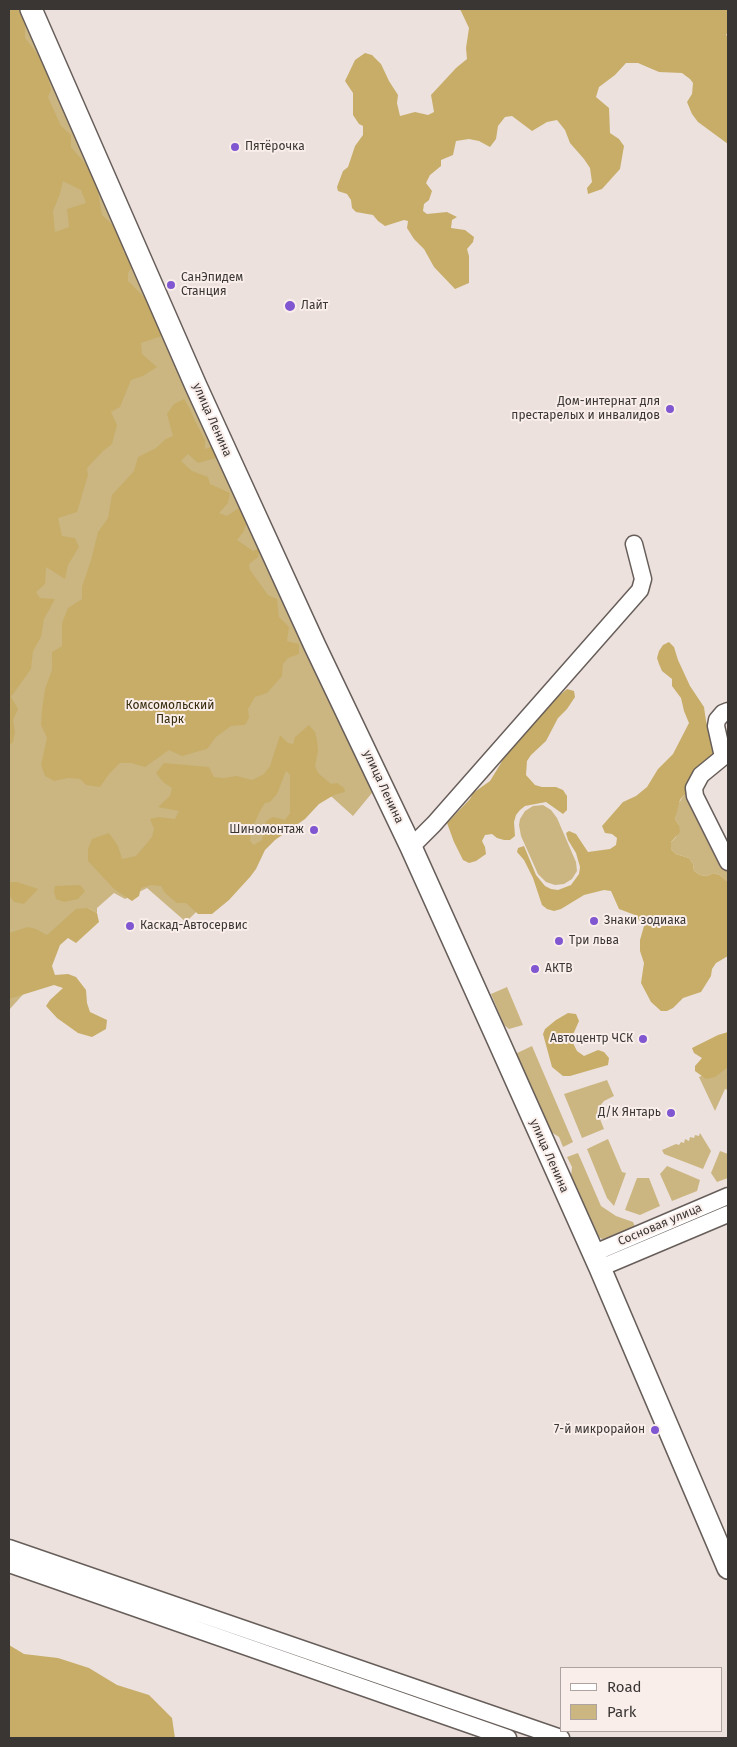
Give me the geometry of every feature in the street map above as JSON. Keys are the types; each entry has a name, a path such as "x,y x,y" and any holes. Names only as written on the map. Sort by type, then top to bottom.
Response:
{"main road":[{"name":"улица Ленина","path":"31,9 205,404 315,646 411,847 596,1261 728,1568"}],"street":[{"path":"411,847 434,824 640,590 643,579 634,544"},
{"path":"728,711 723,713 717,720 716,726 723,757 701,775 694,788 695,796 728,862"},
{"name":"Сосновая улица","path":"596,1261 728,1196"},
{"name":"Сосновая улица","path":"596,1261 728,1214"},
{"path":"9,1548 560,1738"},
{"path":"9,1564 508,1738"}],"green space":[{"name":"Комсомольский Парк","path":"9,9 31,9 381,782 353,816 322,788 186,922 147,888 125,899 114,893 97,908 97,913 88,908 36,962 45,970 9,1010"},
{"path":"9,9 18,9 25,21 25,38 38,55 47,72 51,90 48,97 61,126 71,135 71,147 95,175 102,215 119,231 123,241 123,252 135,262 128,273 128,281 149,302 165,335 141,343 142,354 157,367 143,376 131,380 120,407 111,412 117,425 112,444 87,468 88,475 77,512 58,518 62,536 75,538 79,547 68,565 65,579 46,567 45,584 36,592 40,598 55,599 44,619 41,637 33,651 31,669 11,697 18,709 13,720 15,732 13,742 9,746","holes":["63,181 81,190 86,203 67,209 69,227 55,232 53,211"]},
{"path":"460,9 728,9 728,32 726,35 728,36 728,144 698,122 692,114 687,102 692,94 693,83 690,79 682,73 659,72 638,63 626,63 615,75 599,87 596,97 609,108 610,133 619,139 624,146 620,169 602,189 588,194 587,188 592,182 590,168 570,143 565,130 557,120 547,122 532,131 512,116 505,117 498,126 496,139 490,147 479,141 469,139 456,141 453,155 441,160 441,166 430,175 426,183 432,191 429,200 424,204 423,211 427,214 447,212 457,217 452,220 451,228 465,230 474,237 473,242 467,249 469,256 469,283 455,289 434,267 424,249 414,239 407,228 408,221 404,220 385,226 373,215 356,212 352,208 351,200 347,194 338,191 337,187 343,171 348,167 355,146 363,135 363,126 359,124 353,115 353,93 345,81 355,60 365,53 372,55 381,64 398,95 397,103 400,116 415,112 428,115 434,112 431,95 467,59 466,48 469,28"},
{"path":"184,399 205,440 205,449 214,446 216,458 198,463 188,454 181,461 192,471 208,477 210,484 230,493 228,503 219,513 227,516 239,508 244,509 247,520 244,531 237,540 253,551 260,548 258,557 249,564 250,570 268,595 277,599 279,617 289,627 287,641 299,644 299,654 288,658 283,664 282,676 267,693 255,697 248,709 249,718 245,725 231,726 216,737 207,749 182,756 169,750 145,767 131,763 120,763 100,787 86,785 80,779 68,778 54,781 45,776 41,765 47,738 41,725 42,710 45,689 52,670 52,652 62,646 62,623 68,608 82,599 82,587 98,532 108,518 112,495 134,471 138,457 156,448 166,439 173,436 167,414 174,404"},
{"path":"669,642 674,647 690,686 704,707 706,721 717,755 690,794 684,795 680,800 675,819 679,825 680,832 671,842 671,849 676,854 689,858 693,864 694,871 700,875 707,876 713,873 720,875 728,882 728,956 716,963 712,969 711,976 701,992 683,998 667,1011 661,1011 651,1002 641,983 644,963 640,951 640,940 644,926 635,915 619,909 611,891 604,890 584,895 561,909 554,911 547,909 542,905 533,878 524,860 517,852 518,848 524,846 536,875 545,886 558,890 571,885 579,874 580,867 576,853 566,833 569,831 576,834 588,852 610,849 616,845 617,838 612,834 605,833 602,826 623,802 636,796 647,787 658,769 673,754 689,723 681,698 672,686 672,679 662,671 657,658 663,645"},
{"path":"567,689 574,691 575,697 558,718 546,741 527,761 526,775 535,785 556,787 563,790 567,796 567,810 563,814 546,802 525,806 516,815 514,822 515,836 510,840 504,840 492,834 485,835 482,841 486,854 476,861 469,863 463,860 447,823 470,799 473,793 490,781 504,756 545,708"},
{"path":"309,725 315,732 317,740 318,751 315,766 318,773 331,784 337,783 344,788 345,792 334,795 319,804 305,819 275,840 265,850 250,877 229,900 212,914 198,914 186,903 177,903 165,893 161,886 151,885 141,888 139,896 132,901 114,889 88,861 88,849 92,839 109,833 118,846 122,859 136,856 152,837 154,829 150,819 158,817 175,819 179,811 158,807 170,796 172,788 163,782 156,773 164,763 209,767 214,777 237,776 252,780 264,774 270,766 280,735 288,743 293,744 295,737","holes":["286,771 290,775 290,813 285,820 273,817 266,821 262,840 254,845 250,841 251,831 260,811 265,803 270,802 277,794"]},
{"path":"690,794 728,872 728,882 720,875 713,873 707,876 700,875 694,871 693,864 689,858 676,854 671,849 671,842 676,837 679,825 675,819 677,806 684,795"},
{"path":"543,805 551,810 557,818 576,862 577,871 572,879 564,884 555,885 546,882 538,874 521,836 519,825 525,811 533,806"},
{"path":"9,882 17,882 38,889 24,904 14,902 9,895"},
{"path":"80,885 85,891 78,899 64,902 56,899 55,886"},
{"path":"88,908 97,913 99,922 76,943 68,938 60,945 52,966 55,975 68,974 76,977 86,990 90,1012 107,1020 106,1029 92,1037 78,1033 57,1018 46,1006 63,988 54,985 9,999 9,933 28,927 47,935 76,909"},
{"path":"507,987 523,1025 509,1029 504,1025 491,994"},
{"path":"568,1013 576,1014 579,1021 571,1039 577,1051 584,1056 598,1050 604,1052 609,1058 608,1065 570,1076 563,1076 552,1067 543,1034 545,1029"},
{"path":"728,1032 728,1067 715,1077 706,1079 695,1071 695,1066 702,1058 694,1053 692,1048"},
{"path":"532,1046 573,1142 563,1147 559,1137 551,1132 515,1054"},
{"path":"727,1065 728,1090 725,1089 715,1111 699,1077"},
{"path":"607,1080 614,1096 604,1101 598,1108 598,1114 604,1129 582,1138 564,1094"},
{"path":"700,1133 711,1151 703,1169 664,1154 662,1150 676,1144 679,1145 681,1142 684,1143 685,1139 689,1141 690,1137 699,1136"},
{"path":"608,1139 622,1172 626,1173 614,1206 607,1198 587,1149"},
{"path":"720,1151 728,1154 728,1178 717,1182 711,1173"},
{"path":"578,1153 601,1206 616,1216 633,1222 636,1229 612,1239 602,1239 599,1237 571,1176 572,1167 567,1157"},
{"path":"667,1166 700,1180 697,1191 672,1201 660,1174"},
{"path":"637,1178 649,1178 660,1206 640,1215 625,1210"},
{"path":"9,1645 24,1654 58,1658 89,1668 117,1685 149,1695 172,1718 175,1738 9,1738"}],"place":[{"name":"Пятёрочка","path":"235,147"},
{"name":"СанЭпидем Станция","path":"171,285"},
{"name":"Лайт","path":"290,306"},
{"name":"Дом-интернат для престарелых и инвалидов","path":"670,409"},
{"name":"Шиномонтаж","path":"314,830"},
{"name":"Знаки зодиака","path":"594,921"},
{"name":"Каскад-Автосервис","path":"130,926"},
{"name":"Три льва","path":"559,941"},
{"name":"АКТВ","path":"535,969"},
{"name":"Автоцентр ЧСК","path":"643,1039"},
{"name":"Д/К Янтарь","path":"671,1113"},
{"name":"7-й микрорайон","path":"655,1430"}]}
